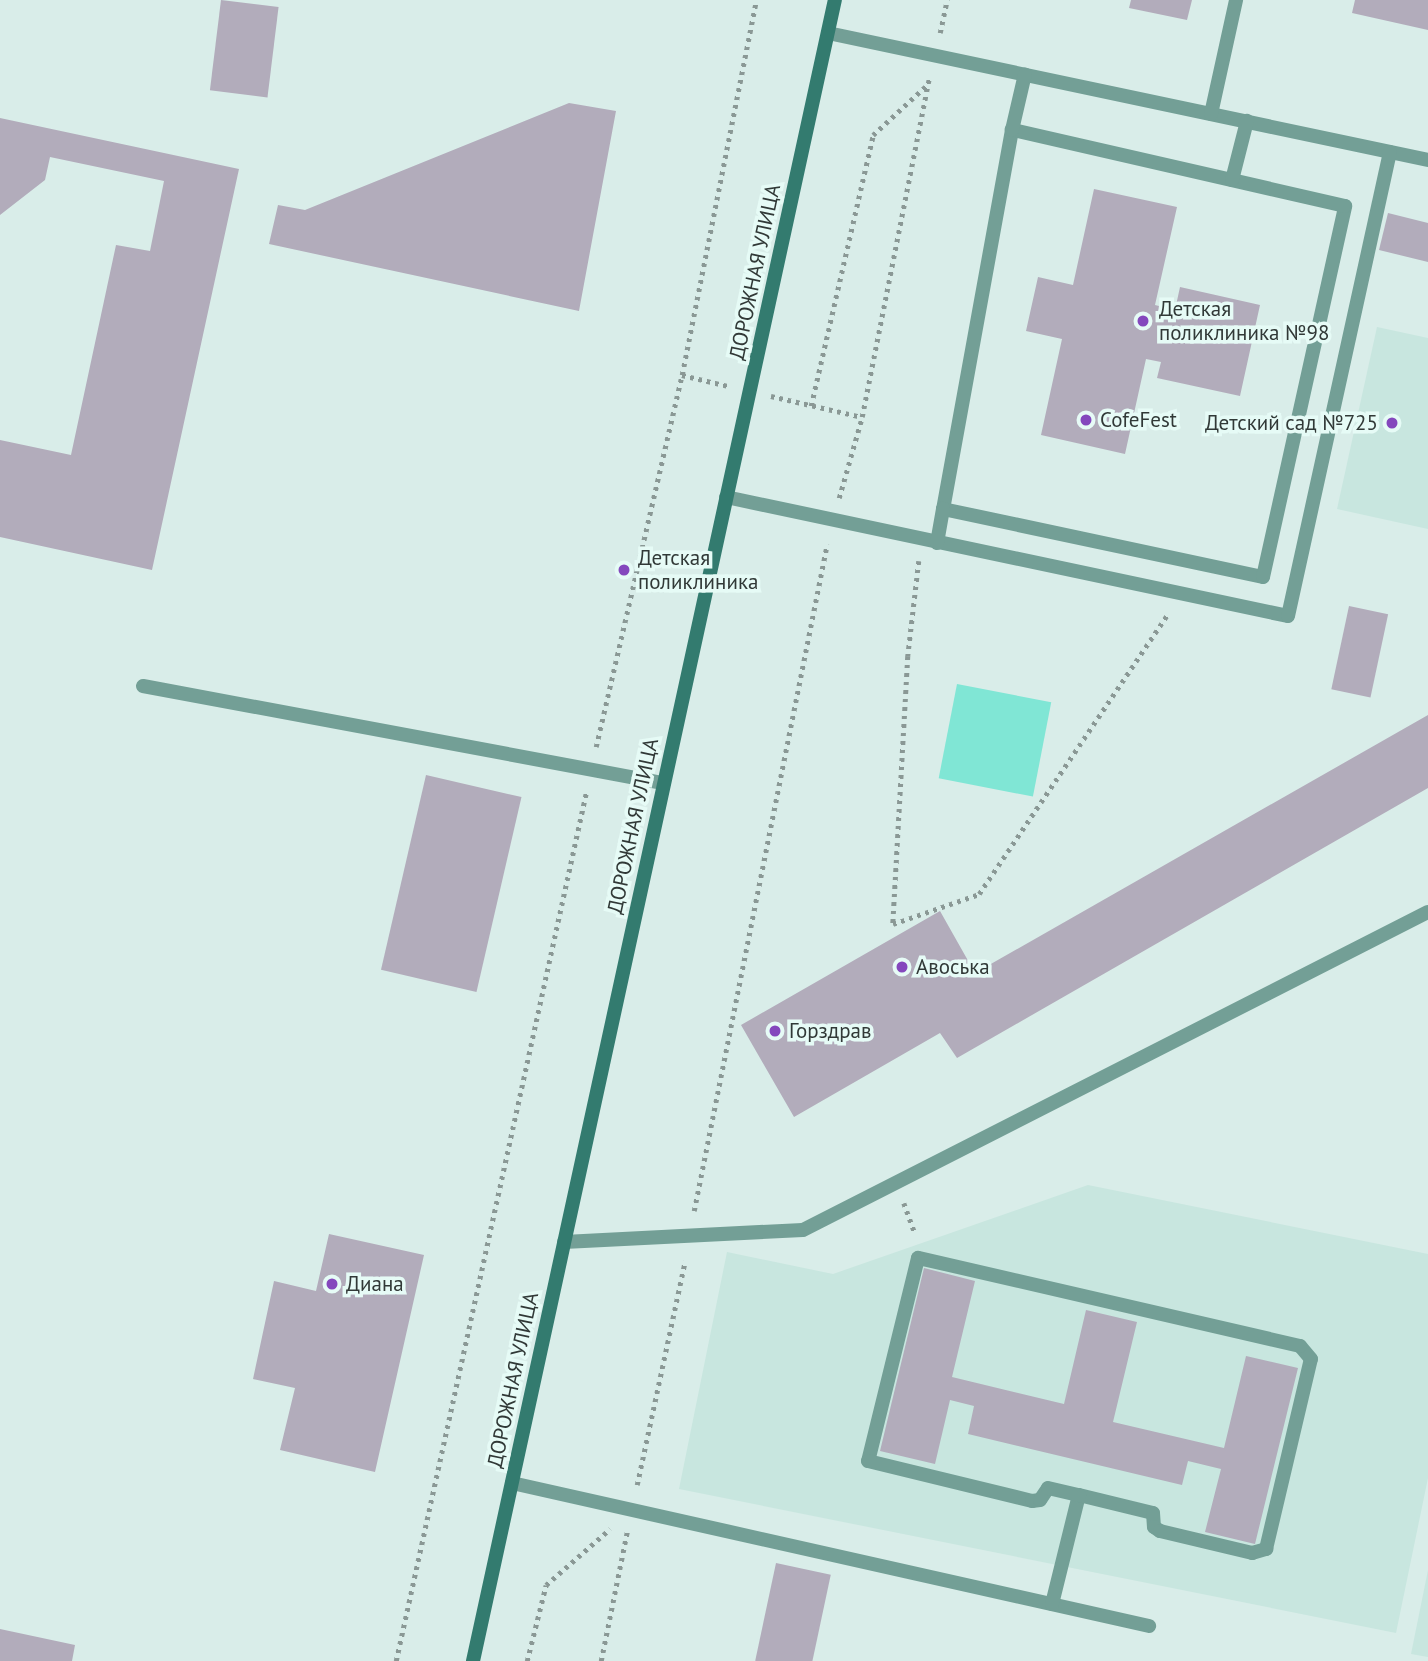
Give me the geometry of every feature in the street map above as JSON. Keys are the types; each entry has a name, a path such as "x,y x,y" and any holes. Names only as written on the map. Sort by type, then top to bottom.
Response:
{"main road":[{"name":"ДОРОЖНАЯ УЛИЦА","path":"473,1661 835,0"}],"lane":[{"path":"1211,114 1236,0"},
{"path":"828,33 1428,160"},
{"path":"937,543 1012,130 1025,74"},
{"path":"1232,180 1247,121"},
{"path":"943,509 1263,577 1345,206 1012,130"},
{"path":"726,497 1181,596 1289,616 1390,152"},
{"path":"143,686 663,783"},
{"path":"564,1242 803,1230 1428,912"},
{"path":"918,1258 1300,1346 1308,1352 1311,1359 1308,1382 1269,1544 1260,1553 1160,1531 1154,1527 1153,1513 1079,1495 1048,1488 1040,1500 1032,1501 868,1461 918,1258"},
{"path":"512,1483 1149,1626"},
{"path":"1052,1604 1079,1495"}],"path":[{"path":"396,1661 591,770 682,375 756,0"},
{"path":"601,1661 690,1235 786,731 832,520 862,417 947,0"},
{"path":"811,405 873,135 929,83"},
{"path":"921,539 908,656 893,924 979,894 1181,596"},
{"path":"897,1182 919,1244"},
{"path":"527,1661 546,1586 632,1510"}],"shaded area":[{"name":"Детский сад №725","path":"1377,327 1428,338 1428,529 1337,509"},
{"path":"1088,1185 1428,1254 1428,1478 1396,1633 679,1489 727,1252 833,1274"},
{"path":"1428,1570 1428,1657 1411,1654"}],"green space":[{"path":"957,684 1051,702 1033,797 939,778"}],"building":[{"path":"221,0 279,7 267,97 210,90"},
{"path":"1131,0 1192,0 1187,20 1129,8"},
{"path":"1355,0 1428,0 1428,30 1352,13"},
{"path":"569,103 616,111 579,311 269,244 278,205 305,210"},
{"path":"0,118 239,169 152,570 0,537 0,440 71,455 116,245 150,251 164,181 50,157 45,180 0,215"},
{"name":"Детская поликлиника №98","path":"1094,189 1177,207 1155,305 1175,310 1180,287 1260,305 1240,396 1157,378 1161,362 1146,359 1125,454 1041,435 1062,339 1026,331 1038,277 1073,285"},
{"path":"1388,213 1428,223 1428,262 1379,250"},
{"path":"1349,606 1388,614 1370,697 1331,689"},
{"path":"1428,715 1428,788 957,1058 940,1033 794,1117 741,1025 940,911 975,973"},
{"path":"426,775 521,797 476,992 381,970"},
{"path":"329,1234 424,1255 375,1472 280,1450 295,1388 253,1379 274,1281 316,1291"},
{"path":"924,1268 975,1281 952,1377 1064,1404 1086,1310 1137,1322 1113,1422 1224,1448 1246,1356 1298,1368 1255,1544 1205,1532 1221,1469 1188,1461 1182,1485 968,1434 974,1406 950,1400 935,1464 880,1451"},
{"path":"776,1563 831,1575 812,1661 755,1661"},
{"path":"0,1629 75,1645 72,1661 0,1661"}],"place":[{"name":"Детская поликлиника №98","path":"1143,321"},
{"name":"CofeFest","path":"1086,420"},
{"name":"Детский сад №725","path":"1392,423"},
{"name":"Детская поликлиника","path":"624,570"},
{"name":"Авоська","path":"902,967"},
{"name":"Горздрав","path":"775,1031"},
{"name":"Диана","path":"332,1284"}]}
